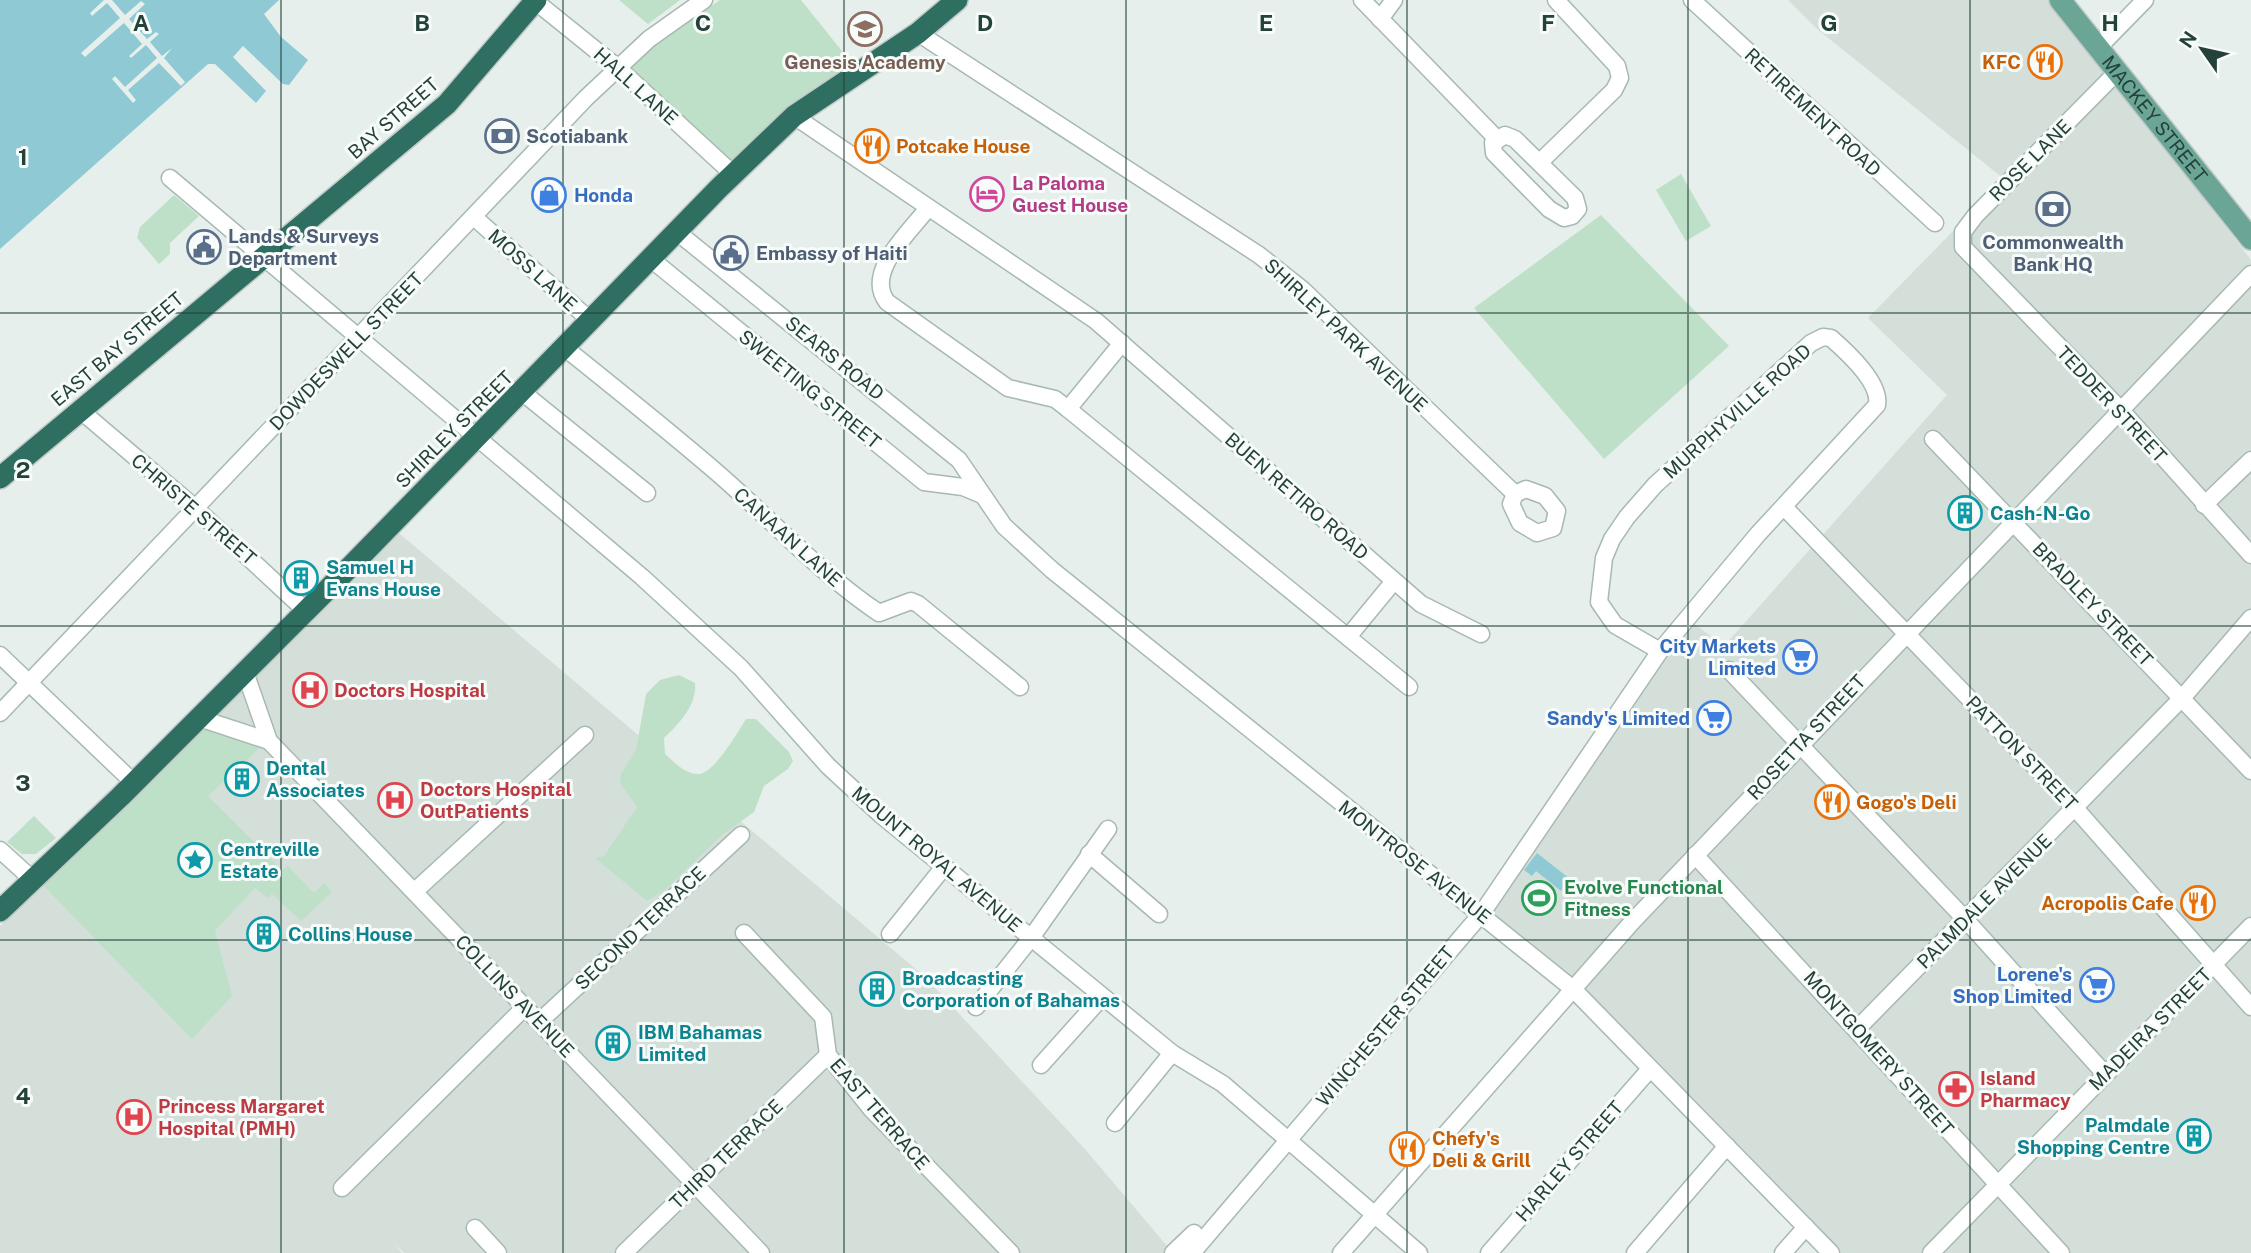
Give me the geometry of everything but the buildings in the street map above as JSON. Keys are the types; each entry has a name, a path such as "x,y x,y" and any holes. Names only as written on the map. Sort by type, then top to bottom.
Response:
{"highway":[{"name":"BAY STREET","path":"265,255 447,104 535,0"},
{"name":"SHIRLEY STREET","path":"0,911 134,783 306,611 651,258 794,116 918,33 957,0"},
{"name":"EAST BAY STREET","path":"0,478 265,255"}],"main road":[{"name":"MACKEY STREET","path":"2060,0 2251,239"}],"street":[{"name":"HALL LANE","path":"535,0 618,68 734,175"},
{"name":"DOWDESWELL STREET","path":"0,713 194,507 618,68 649,39 704,0"},
{"path":"1362,0 1496,138"},
{"path":"1380,19 1394,0"},
{"path":"1539,162 1614,90 1620,78 1617,66 1556,0"},
{"name":"RETIREMENT ROAD","path":"1692,0 1935,223"},
{"path":"2099,47 2145,0"},
{"name":"SHIRLEY PARK AVENUE","path":"918,33 1259,255 1303,290 1515,494"},
{"name":"ROSE LANE","path":"1970,256 1962,241 1963,232 1975,216 2118,71"},
{"name":"BUEN RETIRO ROAD","path":"794,116 1096,321 1420,604 1481,634"},
{"path":"1510,135 1575,198 1578,209 1572,216 1558,216 1498,158 1492,147 1496,138 1510,135"},
{"name":"MOUNT ROYAL AVENUE","path":"170,178 265,255 642,577 741,668 828,766 943,869 1172,1053 1223,1084 1419,1253"},
{"path":"928,208 882,271 881,294 887,302 1008,388 1055,399 1409,687"},
{"name":"MOSS LANE","path":"475,218 591,321"},
{"name":"SEARS ROAD","path":"677,232 959,460 980,494"},
{"name":"TEDDER STREET","path":"1970,256 2120,409 2251,555"},
{"name":"SWEETING STREET","path":"651,258 924,482 963,487 980,494"},
{"name":"ROSETTA STREET","path":"1341,1253 1573,989 1695,855 2251,274"},
{"name":"MURPHYVILLE ROAD","path":"1482,914 1660,651 1784,507 1877,405 1878,397 1873,384 1830,338 1823,337 1811,343 1655,485 1612,539 1604,558 1599,602 1615,625 1660,651"},
{"path":"1068,409 1122,343"},
{"name":"CANAAN LANE","path":"565,348 715,471 846,590 880,613 911,601 918,604 1020,687"},
{"path":"522,392 647,493"},
{"name":"CHRISTE STREET","path":"80,410 194,507 306,611"},
{"name":"BRADLEY STREET","path":"1933,439 2251,771"},
{"path":"2204,505 2251,460"},
{"name":"MONTROSE AVENUE","path":"980,494 1004,526 1052,570 1573,989 1831,1253"},
{"name":"PATTON STREET","path":"1784,507 2075,808 2251,1007"},
{"path":"1348,637 1394,581"},
{"name":"PALMDALE AVENUE","path":"1857,1028 2183,697 2251,618"},
{"path":"0,655 134,783"},
{"path":"1729,670 1965,919 2105,1074"},
{"name":"COLLINS AVENUE","path":"245,672 268,741 761,1253"},
{"name":"COLLINS AVENUE","path":"199,718 268,741"},
{"path":"415,891 584,735"},
{"path":"976,1007 1031,938 1108,828"},
{"name":"SECOND TERRACE","path":"540,1021 741,835"},
{"path":"0,850 33,880"},
{"path":"1089,854 1159,914"},
{"name":"MONTGOMERY STREET","path":"1695,855 1857,1028 2061,1253"},
{"path":"890,933 943,869"},
{"name":"WINCHESTER STREET","path":"1192,1253 1482,914"},
{"name":"MADEIRA STREET","path":"1931,1253 2251,926"},
{"name":"EAST TERRACE","path":"744,933 823,1017 828,1055 879,1118 1011,1253"},
{"path":"1041,1065 1102,997"},
{"path":"342,1188 525,1007"},
{"path":"1115,1123 1172,1053"},
{"name":"THIRD TERRACE","path":"624,1253 828,1055"},
{"name":"HARLEY STREET","path":"1489,1253 1650,1069"},
{"path":"1635,1253 1727,1146"},
{"path":"1783,1253 1806,1227"},
{"path":"475,1228 498,1253"},
{"path":"1173,1253 1194,1233"}],"shaded area":[{"path":"1788,0 2048,0 2109,73 2251,260 2251,1253 1839,1253 1582,985 1489,910 1657,662 1692,622 1724,646 1947,395 1868,318 2004,179 1817,29"},
{"path":"394,529 924,976 1084,1148 1173,1253 404,1253 394,1243 402,1253 0,1253 0,926"}],"green space":[{"path":"619,0 680,0 648,24"},
{"path":"720,0 801,0 854,66 734,166 628,68 655,44"},
{"path":"1681,174 1711,226 1686,241 1656,190"},
{"path":"174,195 199,216 170,243 170,254 159,264 137,238 140,227"},
{"path":"1601,215 1729,346 1604,459 1474,308"},
{"path":"679,675 695,683 690,706 664,738 665,754 680,767 699,774 712,767 746,719 756,719 789,752 793,761 788,769 764,786 754,812 722,835 665,890 647,901 595,858 604,856 637,807 620,783 621,774 636,750 646,694 660,680"},
{"path":"201,724 262,746 208,796 282,870 288,866 314,893 324,883 332,892 301,921 272,894 267,898 255,888 215,931 232,996 192,1039 43,885"},
{"path":"34,816 56,838 36,854 22,854 7,842"}],"water":[{"path":"0,0 279,0 264,14 281,37 308,60 289,85 283,84 243,46 233,57 266,91 256,103 215,64 208,64 0,249"},
{"path":"1537,853 1570,879 1561,891 1536,871 1532,876 1524,870"}],"pier":[{"path":"104,0 112,0 125,15 141,1 145,4 129,19 147,39 156,32 159,34 150,42 162,56 172,48 164,58 185,82 181,86 159,63 128,90 136,100 133,103 112,79 115,76 125,87 157,58 146,45 131,58 129,56 142,44 124,23 85,57 81,53 120,18 107,3 92,16 90,13"}],"place":[{"name":"Genesis Academy","path":"865,29"},
{"name":"KFC","path":"2045,62"},
{"name":"Scotiabank","path":"502,136"},
{"name":"Potcake House","path":"872,146"},
{"name":"La Paloma Guest House","path":"987,194"},
{"name":"Honda","path":"549,195"},
{"name":"Commonwealth Bank HQ","path":"2053,209"},
{"name":"Lands & Surveys Department","path":"204,247"},
{"name":"Embassy of Haiti","path":"731,253"},
{"name":"Cash-N-Go","path":"1965,513"},
{"name":"Samuel H Evans House","path":"301,578"},
{"name":"City Markets Limited","path":"1800,657"},
{"name":"Doctors Hospital","path":"310,690"},
{"name":"Sandy's Limited","path":"1714,718"},
{"name":"Dental Associates","path":"242,779"},
{"name":"Doctors Hospital OutPatients","path":"395,800"},
{"name":"Gogo's Deli","path":"1832,802"},
{"name":"Centreville Estate","path":"195,860"},
{"name":"Evolve Functional Fitness","path":"1539,898"},
{"name":"Acropolis Cafe","path":"2198,903"},
{"name":"Collins House","path":"264,934"},
{"name":"Lorene's Shop Limited","path":"2097,985"},
{"name":"Broadcasting Corporation of Bahamas","path":"877,989"},
{"name":"IBM Bahamas Limited","path":"613,1043"},
{"name":"Island Pharmacy","path":"1956,1089"},
{"name":"Princess Margaret Hospital (PMH)","path":"134,1117"},
{"name":"Palmdale Shopping Centre","path":"2194,1136"},
{"name":"Chefy's Deli & Grill","path":"1407,1149"}]}
